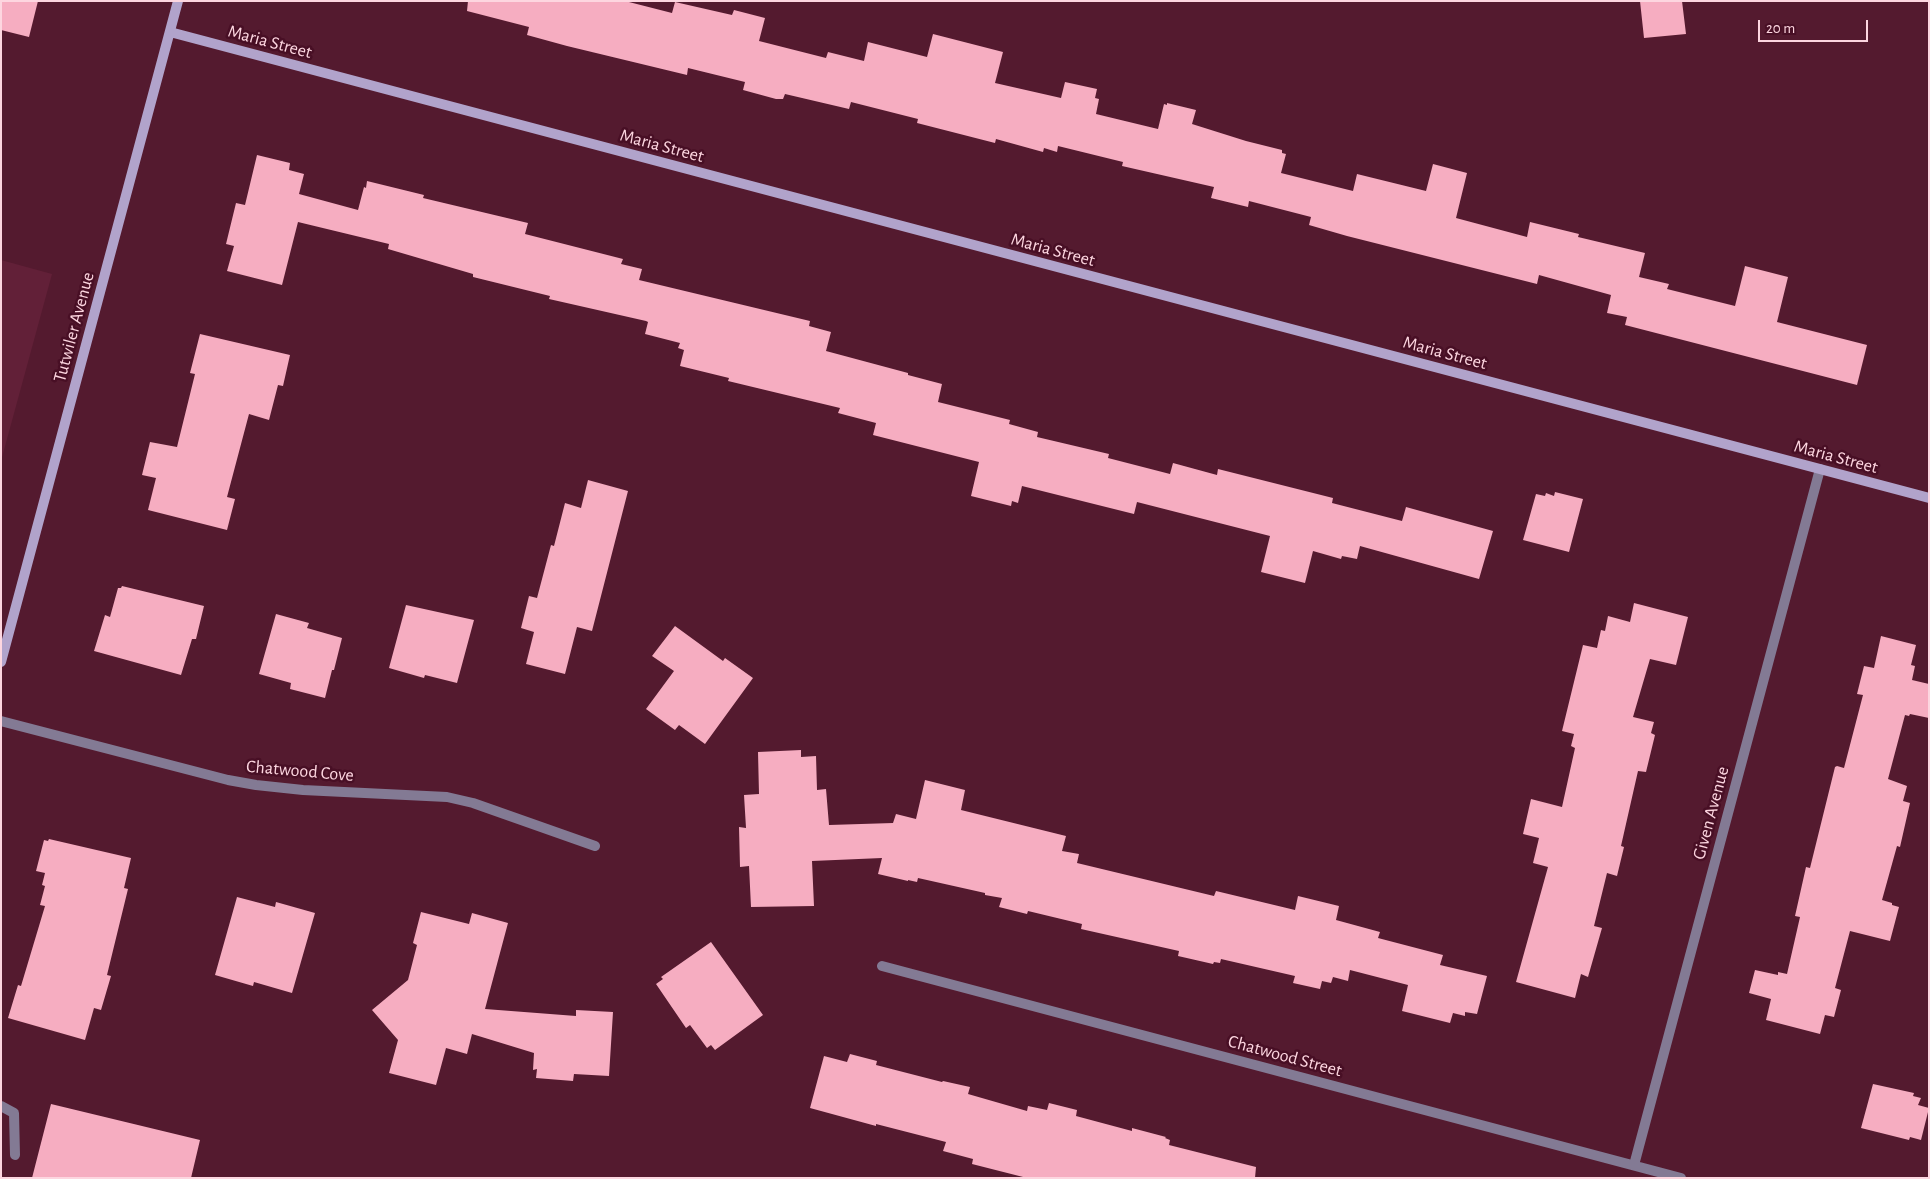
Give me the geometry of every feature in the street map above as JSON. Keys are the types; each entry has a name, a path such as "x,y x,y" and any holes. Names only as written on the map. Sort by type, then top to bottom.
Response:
{"street":[{"name":"Tutwiler Avenue","path":"1,662 178,1"},
{"name":"Maria Street","path":"170,32 1929,498"},
{"name":"Given Avenue","path":"1634,1166 1820,469"},
{"name":"Chatwood Cove","path":"1,721 228,780 256,785 303,790 432,796 460,800 595,846"},
{"name":"Chatwood Street","path":"882,966 1680,1178"},
{"path":"1,1106 14,1113 14,1155"}],"shaded area":[{"path":"1,260 52,274 1,461"}],"building":[{"path":"1,1 38,1 29,37 1,30"},
{"path":"468,1 625,1 672,13 675,2 732,15 734,10 765,18 759,41 826,58 828,52 864,61 868,42 927,57 933,34 1003,52 995,83 1061,98 1065,82 1097,89 1095,98 1099,99 1096,114 1158,129 1164,104 1167,105 1167,103 1196,110 1192,124 1282,150 1282,153 1286,154 1281,173 1353,191 1357,174 1426,191 1433,164 1467,173 1456,218 1527,237 1530,222 1579,234 1578,237 1645,253 1639,277 1669,284 1667,289 1735,306 1745,266 1788,277 1777,322 1867,345 1857,385 1625,325 1627,317 1607,313 1611,295 1539,275 1537,284 1347,236 1309,225 1311,217 1249,201 1248,207 1211,198 1214,187 1122,166 1123,162 1058,146 1057,152 1044,148 1043,152 996,139 995,143 917,123 918,119 851,102 849,109 785,94 783,99 776,99 743,90 745,82 688,68 687,75 567,46 527,35 529,27 467,11"},
{"path":"1640,1 1682,1 1686,34 1644,38"},
{"path":"257,155 290,163 289,170 304,174 299,194 358,210 367,181 424,195 423,198 528,223 525,234 623,259 621,264 642,269 639,280 810,321 809,326 831,332 826,351 942,384 938,402 1010,420 1009,424 1038,432 1037,437 1109,454 1108,458 1170,474 1173,463 1217,475 1218,469 1333,498 1332,503 1402,521 1406,507 1493,531 1479,579 1360,546 1357,559 1342,556 1341,559 1313,551 1305,583 1261,572 1270,536 1137,502 1134,514 1022,486 1018,503 1012,501 1011,506 971,496 979,462 873,435 876,423 838,413 840,408 728,381 729,378 680,366 684,350 678,348 680,343 645,334 648,322 646,321 549,299 550,296 473,277 473,274 388,249 389,244 298,222 282,285 227,271 234,246 226,244 236,203 245,205"},
{"path":"200,334 290,355 283,386 278,385 269,420 249,414 227,497 235,499 227,530 148,510 156,478 142,475 150,442 177,447 195,374 190,373"},
{"path":"588,480 628,491 592,631 577,627 565,674 526,664 534,632 521,628 529,596 537,598 551,545 554,546 565,503 581,508"},
{"path":"1555,492 1583,499 1569,552 1523,540 1536,494 1545,496 1546,493 1554,496"},
{"path":"122,586 204,606 196,639 192,639 181,675 94,651 105,615 110,617 118,588"},
{"path":"1634,603 1688,617 1676,665 1650,659 1633,717 1654,722 1651,733 1655,735 1646,772 1638,771 1621,846 1624,847 1617,876 1607,873 1594,926 1602,928 1588,977 1581,974 1575,998 1516,982 1548,867 1533,863 1539,838 1523,834 1531,799 1562,807 1575,748 1571,746 1574,734 1562,731 1583,645 1597,648 1601,630 1605,631 1608,616 1630,622"},
{"path":"406,605 474,620 457,683 425,675 424,678 389,668"},
{"path":"276,614 309,623 307,628 342,638 325,698 290,689 291,683 259,674"},
{"path":"675,626 723,661 725,658 753,678 705,744 679,725 675,730 646,709 674,671 652,656"},
{"path":"1881,636 1916,645 1911,665 1915,666 1912,680 1929,684 1929,718 1910,714 1909,716 1905,715 1888,779 1907,786 1903,801 1910,803 1900,847 1897,846 1882,900 1899,907 1890,941 1850,931 1835,988 1841,990 1834,1017 1825,1015 1820,1034 1766,1020 1771,999 1749,993 1755,970 1778,975 1778,972 1787,974 1800,917 1795,916 1806,867 1810,868 1835,767 1844,768 1863,695 1857,694 1864,666 1874,668"},
{"path":"801,750 801,757 816,756 817,790 826,789 829,825 893,823 896,814 916,819 925,780 965,790 961,810 1066,836 1062,851 1079,854 1077,863 1214,896 1216,891 1295,910 1298,896 1339,906 1336,920 1380,932 1378,938 1443,955 1440,965 1487,976 1477,1014 1465,1012 1465,1016 1453,1013 1450,1023 1402,1011 1408,985 1350,970 1348,981 1333,977 1331,983 1322,981 1320,989 1293,983 1295,976 1221,959 1220,963 1214,962 1213,964 1178,956 1179,951 1081,929 1082,924 1028,911 1027,914 999,907 1002,898 985,895 985,893 918,878 917,882 878,874 882,858 812,861 814,906 751,907 749,866 740,867 739,827 746,828 744,795 759,794 758,752"},
{"path":"49,839 131,858 124,888 128,889 107,975 111,976 101,1010 94,1008 85,1040 8,1018 18,985 21,986 45,906 40,905 45,886 42,885 45,873 36,871 44,840 48,841"},
{"path":"237,897 275,907 276,902 315,913 292,993 254,982 253,986 215,975"},
{"path":"421,912 469,924 472,913 508,923 485,1009 576,1016 576,1010 613,1012 609,1076 574,1074 573,1081 536,1078 537,1069 533,1070 534,1053 472,1034 467,1054 446,1048 436,1085 389,1073 398,1040 372,1010 408,980 417,945 413,943"},
{"path":"711,942 763,1015 715,1050 711,1045 707,1048 690,1025 686,1028 656,984 663,979 661,977"},
{"path":"850,1054 877,1061 876,1065 942,1082 970,1087 968,1094 1027,1111 1028,1106 1047,1110 1049,1103 1077,1110 1076,1116 1132,1131 1132,1128 1166,1137 1170,1140 1169,1145 1256,1167 1255,1178 1027,1178 972,1164 973,1159 943,1151 946,1142 810,1108 824,1056 847,1062"},
{"path":"1873,1084 1914,1093 1913,1096 1921,1098 1918,1105 1929,1108 1921,1140 1910,1137 1909,1140 1861,1128"},
{"path":"51,1104 200,1140 191,1178 32,1178"}]}
